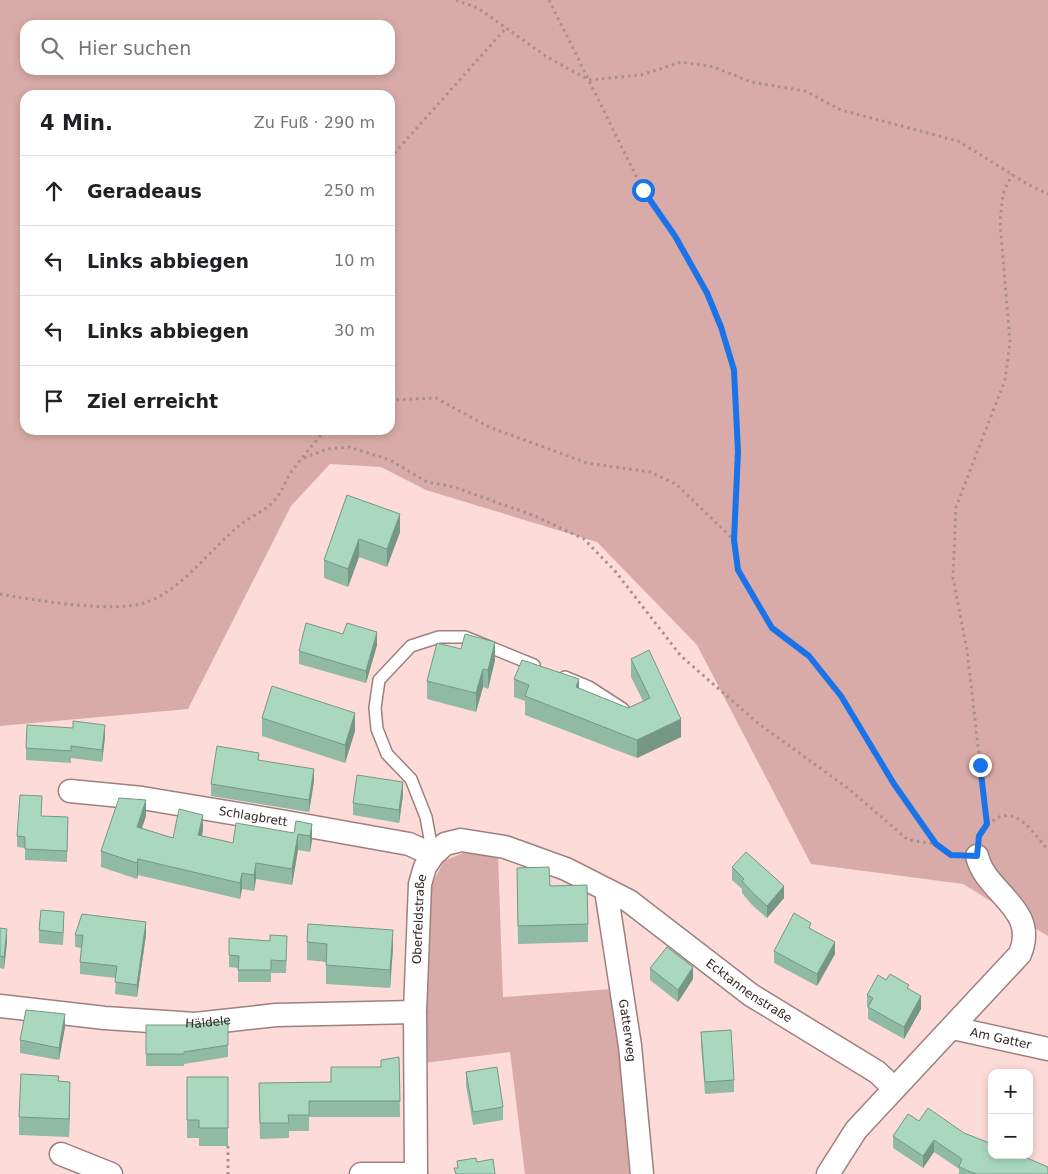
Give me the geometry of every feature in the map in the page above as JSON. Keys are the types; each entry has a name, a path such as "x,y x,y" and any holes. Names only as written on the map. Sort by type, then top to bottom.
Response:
{"street":[{"name":"Schlagbrett","path":"70,791 142,798 286,822 409,844 433,855"},
{"path":"433,855 445,844 461,840 484,842 506,847 566,869 606,890"},
{"name":"Oberfeldstraße","path":"416,1174 415,1012 420,884 425,867 433,855"},
{"path":"833,1172 856,1130 1020,954 1024,945 1025,931 1016,909 980,868 977,856"},
{"name":"Ecktannenstraße","path":"606,890 629,901 751,994 877,1072 894,1088"},
{"name":"Gatterweg","path":"606,890 630,1046 642,1174"},
{"name":"Häldele","path":"0,1006 105,1018 195,1024 276,1015 415,1012"},
{"name":"Am Gatter","path":"953,1028 1048,1049"},
{"path":"62,1154 111,1174"},
{"path":"361,1174 416,1174"}],"lane":[{"path":"433,855 426,817 411,778 387,754 377,729 375,708 379,680 410,646 439,637 466,637 589,687 635,716"}],"path":[{"path":"456,0 478,8 547,57 589,80 641,75 681,62 714,67 751,82 804,91 841,110 958,141 1048,194"},
{"path":"549,0 643,190 675,236 707,293 721,327 734,370 738,411 734,540 738,570 772,628 809,656 841,696 894,784 936,844 951,855 977,856 979,836 987,824 998,816 1011,814 1027,823 1048,850"},
{"path":"395,152 506,28"},
{"path":"987,824 967,650 953,578 956,506 1005,380 1010,342 1000,222 1003,194 1012,174"},
{"path":"395,400 436,398 489,426 587,463 650,472 676,484 734,540"},
{"path":"0,594 31,600 84,605 115,606 146,602 174,588 240,525 270,505 283,488 292,471 321,435"},
{"path":"304,458 326,449 349,447 390,460 427,482 454,487 535,516 584,539 615,571 681,656 759,724 849,790 908,840 936,844"},
{"path":"228,1146 228,1174"}],"shaded area":[{"path":"0,0 1048,0 1048,936 963,884 811,864 697,645 597,542 426,490 381,467 330,464 291,506 188,709 0,726"},
{"path":"463,853 498,855 503,997 613,989 633,1174 525,1174 510,1052 424,1063 425,907 433,882 444,861"}],"building":[{"path":"347,495 400,514 387,549 359,539 348,569 324,560"},
{"path":"306,623 343,634 347,623 377,632 366,671 299,651"},
{"path":"465,634 495,642 488,670 483,669 476,693 427,681 437,643 461,649"},
{"path":"649,650 681,719 637,740 525,696 529,685 514,679 522,660 579,679 576,687 628,708 650,698 631,659"},
{"path":"272,686 355,713 345,745 262,718"},
{"path":"73,721 105,725 102,750 71,746 71,751 26,748 27,725 73,728"},
{"path":"217,746 259,753 258,760 314,769 309,800 211,784"},
{"path":"357,775 403,782 399,810 353,803"},
{"path":"20,795 42,796 41,816 68,817 67,851 25,849 25,837 17,836"},
{"path":"119,798 146,800 137,827 173,838 179,809 203,815 198,835 233,843 236,823 294,833 296,821 312,824 310,836 298,834 292,869 256,863 254,875 242,873 240,883 138,859 137,863 101,851"},
{"path":"746,852 784,886 767,906 742,881 744,879 732,867"},
{"path":"549,867 550,886 587,885 588,924 518,926 517,868"},
{"path":"41,910 64,912 63,933 39,930"},
{"path":"794,913 811,923 809,928 835,942 817,974 774,951"},
{"path":"82,914 146,922 137,985 115,982 117,966 80,962 83,935 75,935"},
{"path":"308,924 393,930 390,970 326,965 327,944 307,942"},
{"path":"0,928 7,929 4,957 0,956"},
{"path":"270,935 287,936 286,961 271,960 271,970 238,970 239,956 229,955 229,938 270,941"},
{"path":"667,947 693,967 678,990 650,968"},
{"path":"890,974 909,985 907,988 921,996 904,1027 868,1007 873,998 867,995 878,975 886,980"},
{"path":"26,1010 65,1014 59,1048 20,1040"},
{"path":"228,1021 228,1045 184,1052 184,1054 146,1054 146,1025 188,1025"},
{"path":"731,1030 734,1080 705,1082 701,1032"},
{"path":"399,1057 400,1101 309,1101 309,1115 288,1115 289,1123 260,1123 259,1083 331,1082 331,1067 381,1067 381,1060"},
{"path":"497,1067 503,1107 473,1112 466,1072"},
{"path":"21,1074 59,1076 58,1081 70,1082 69,1119 19,1117"},
{"path":"187,1077 228,1077 228,1128 199,1128 199,1120 187,1120"},
{"path":"928,1108 964,1133 988,1142 988,1159 1029,1159 1048,1167 1048,1174 976,1174 959,1167 962,1159 934,1140 923,1156 893,1136 908,1114 919,1121"},
{"path":"476,1158 477,1162 493,1159 495,1174 456,1174 454,1168 458,1168 457,1161"}],"route":[{"path":"643,190 675,236 707,293 721,327 734,370 738,411 734,540 738,570 772,628 809,656 841,696 894,784 936,844 951,855 977,856 979,836 987,824 980,765"}]}
